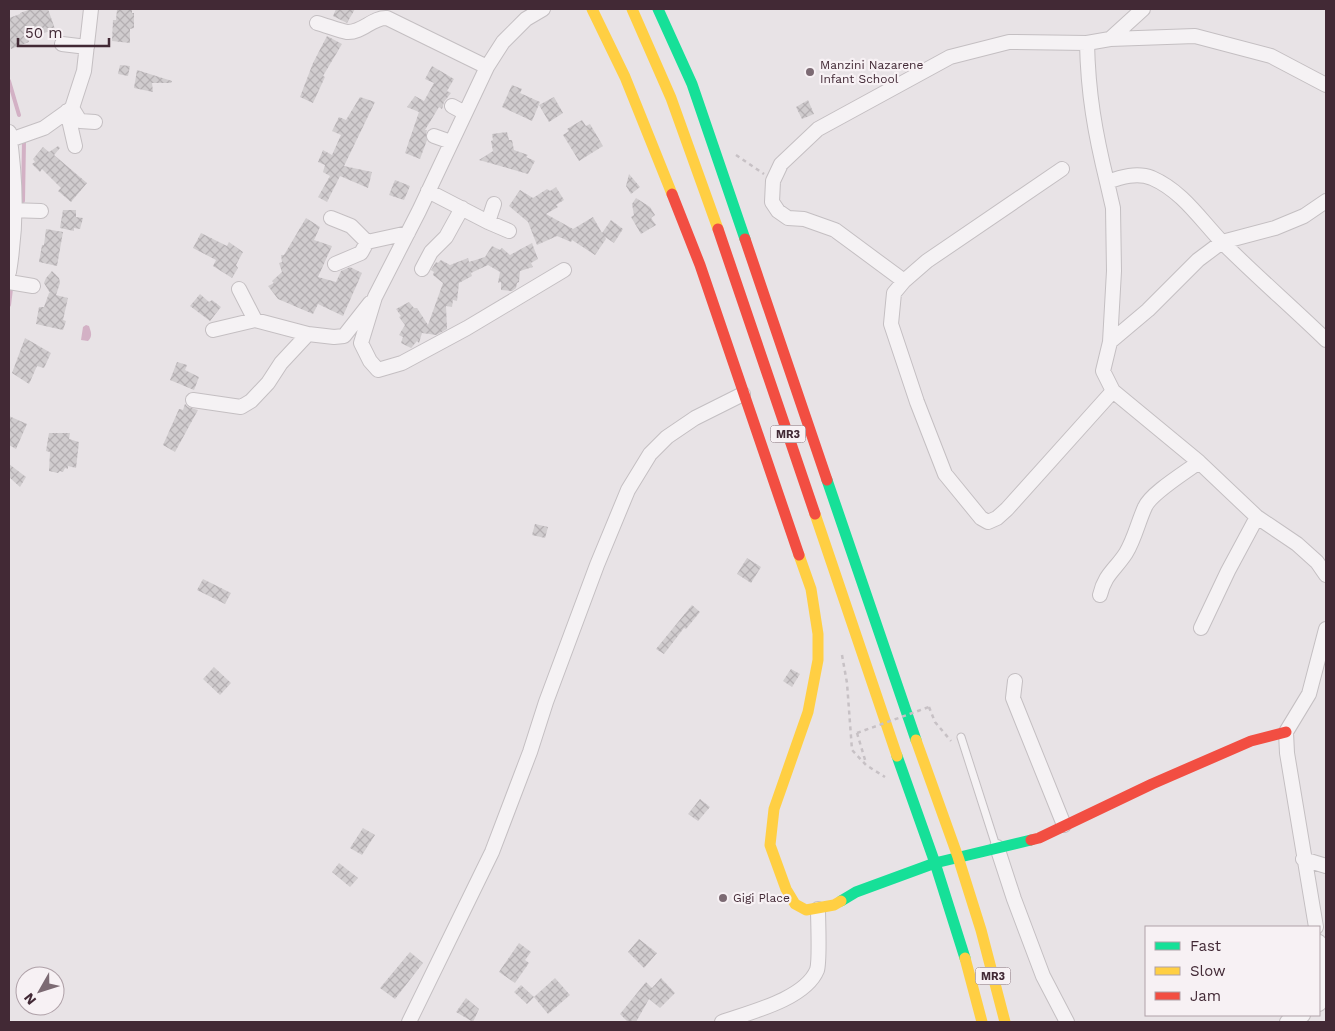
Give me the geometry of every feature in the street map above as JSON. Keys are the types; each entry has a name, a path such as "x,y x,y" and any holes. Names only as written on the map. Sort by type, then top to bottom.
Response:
{"main road":[{"path":"592,9 625,77 696,256 811,589 818,634 818,660 808,712 774,809 770,836 770,845 777,865 786,889 795,904 806,910 818,909 834,904 856,892 935,863 1039,838 1152,784 1252,741 1286,732"},
{"name":"MR3","path":"632,9 671,98 722,240 935,863 958,933 982,1022"},
{"name":"MR3","path":"658,9 698,102 958,857 981,930 1005,1022"}],"street":[{"path":"75,146 69,110 84,71 91,9"},
{"path":"544,9 526,19 503,42 487,67 376,297 361,343 370,361 378,370 402,363 467,328 564,270"},
{"path":"1110,39 1143,9"},
{"path":"316,23 348,32 361,28 380,17 387,18 487,67"},
{"path":"904,281 835,230 804,219 788,218 778,211 772,202 773,181 781,164 818,129 950,57 1008,42 1087,42 1110,39 1195,36 1271,56 1326,85"},
{"path":"1087,42 1088,79 1096,136 1113,208 1114,262 1110,342 1104,371 1114,391 1199,462 1257,517 1297,544 1317,562 1326,575"},
{"path":"62,44 87,46"},
{"path":"452,106 465,113"},
{"path":"69,110 80,121 95,122"},
{"path":"9,272 12,193 9,136 44,128 69,110"},
{"path":"434,136 451,142"},
{"path":"1062,169 928,261 904,281 894,293 891,324 917,402 945,474 980,518 988,522 997,518 1007,509 1114,391"},
{"path":"1107,182 1129,175 1150,177 1164,184 1182,197 1222,242 1326,340"},
{"path":"428,191 488,222 510,231"},
{"path":"1110,342 1148,310 1198,260 1222,242 1275,228 1304,216 1326,201"},
{"path":"488,222 494,204"},
{"path":"422,269 431,252 446,237 462,208"},
{"path":"12,210 41,211"},
{"path":"331,218 351,226 367,242"},
{"path":"335,264 361,253 367,242 408,233"},
{"path":"9,282 33,286"},
{"path":"239,289 255,320"},
{"path":"212,330 255,320 308,334 334,337 344,336 376,297"},
{"path":"193,400 241,407 251,401 268,383 281,363 308,334"},
{"path":"409,1022 492,852 530,752 546,702 628,490 650,454 667,437 695,418 743,394"},
{"path":"1100,596 1103,583 1134,539 1145,505 1199,462"},
{"path":"1201,628 1235,556 1257,517"},
{"path":"1316,926 1286,753 1286,732 1308,694 1326,629"},
{"path":"1015,681 1013,698 1064,825"},
{"path":"997,847 1043,976 1067,1022"},
{"path":"1304,859 1326,866"},
{"path":"722,1022 792,996 808,984 818,968 818,909"},
{"path":"1320,948 1325,991 1320,1002"},
{"path":"1287,1022 1301,1016"}],"lane":[{"path":"961,737 997,847"}],"path":[{"path":"734,154 773,181"},
{"path":"841,647 847,683 852,750 866,765 857,733 929,707 935,722"}],"shaded area":[{"path":"89,326 91,334 88,341 81,340 83,327"}],"building":[{"path":"31,9 48,9 55,29 28,39 29,42 11,49 9,42 9,18"},
{"path":"117,9 132,9 132,13 134,13 134,28 130,29 130,43 112,41 113,20 116,20"},
{"path":"336,9 355,9 347,23 333,16"},
{"path":"327,36 342,44 323,76 325,77 313,103 300,97 313,63"},
{"path":"120,65 130,66 128,76 118,74"},
{"path":"432,66 454,79 447,91 451,93 444,102 442,109 439,107 425,130 427,130 427,140 420,159 405,153 419,112 407,107 415,96 424,101 434,83 425,79"},
{"path":"137,70 172,81 171,83 152,83 153,92 134,88"},
{"path":"512,85 522,89 520,93 540,102 532,121 502,107"},
{"path":"360,97 375,102 344,166 372,172 368,188 340,176 327,202 318,197 330,176 323,172 325,165 318,162 323,150 332,155 341,135 332,131 339,117 346,120"},
{"path":"554,97 563,113 549,122 539,105"},
{"path":"808,100 814,114 802,119 796,107"},
{"path":"582,120 586,126 590,124 603,146 579,161 563,135 569,131 567,129"},
{"path":"507,132 509,140 512,140 514,150 528,155 526,157 535,161 528,174 479,160 493,151 492,134"},
{"path":"58,146 60,148 54,155 87,183 71,202 58,191 61,188 42,169 40,172 32,164 35,162 33,159 43,147 49,152"},
{"path":"629,174 640,187 631,194 626,186"},
{"path":"395,180 410,186 404,200 389,195"},
{"path":"556,187 564,200 556,205 558,207 546,214 573,229 593,217 602,233 611,220 623,229 614,243 605,237 606,239 595,255 572,240 571,242 557,236 537,245 528,222 509,206 520,190 533,198 547,189 550,191"},
{"path":"636,198 650,207 655,215 651,218 656,225 641,234 631,217 634,215 632,204"},
{"path":"63,210 76,210 76,217 83,218 80,229 74,228 74,231 60,228"},
{"path":"306,218 320,227 314,240 332,246 318,277 336,282 341,271 350,267 362,273 343,316 318,304 313,314 278,299 268,286 274,283 272,281 282,272 279,263 282,262 281,255 284,255"},
{"path":"46,229 63,232 57,266 39,262"},
{"path":"201,233 227,246 229,242 243,252 236,265 238,268 232,278 213,266 216,260 193,248"},
{"path":"532,243 538,259 531,263 533,267 520,271 519,282 516,288 512,291 501,290 501,282 498,283 500,272 488,265 471,273 472,276 459,283 457,301 453,300 452,307 446,306 447,329 436,335 422,333 419,343 417,341 411,348 401,343 403,337 399,335 405,325 396,309 409,302 414,308 417,308 428,325 443,283 433,275 434,272 431,270 436,262 438,263 441,260 450,265 468,258 469,262 485,257 492,246 500,250 502,248 510,255"},
{"path":"52,271 59,278 60,283 56,295 68,298 63,320 66,321 63,330 36,324 39,307 44,307 50,293 44,283"},
{"path":"200,294 209,302 212,300 221,307 210,321 190,306"},
{"path":"25,338 51,353 44,368 37,366 29,384 12,373"},
{"path":"177,362 187,365 185,370 199,377 194,390 170,380"},
{"path":"185,404 198,410 175,452 163,445 179,409 183,410"},
{"path":"9,416 27,424 16,449 9,445"},
{"path":"49,433 70,433 69,439 79,442 76,468 68,466 68,469 65,468 63,472 60,471 58,473 49,471 50,452 46,451"},
{"path":"9,464 26,477 20,487 9,477"},
{"path":"535,524 548,527 545,538 532,535"},
{"path":"747,558 761,567 751,583 737,574"},
{"path":"203,579 231,593 225,604 197,590"},
{"path":"692,605 700,612 686,629 684,628 664,654 656,649"},
{"path":"214,667 231,683 220,695 203,679"},
{"path":"791,669 800,674 792,687 783,681"},
{"path":"700,799 710,807 698,821 688,814"},
{"path":"363,828 375,835 362,855 350,848"},
{"path":"339,863 358,878 350,887 332,872"},
{"path":"639,939 657,953 644,968 628,952"},
{"path":"519,943 531,952 525,960 529,963 515,983 499,972"},
{"path":"410,952 423,963 395,999 380,988"},
{"path":"555,978 570,995 548,1014 534,997"},
{"path":"661,978 675,993 660,1008 649,999 636,1022 628,1022 620,1014 646,982 652,988"},
{"path":"521,985 534,997 527,1004 514,992"},
{"path":"466,998 479,1009 473,1022 456,1012"}],"waterway":[{"path":"9,81 19,115"},
{"path":"23,201 24,141"},
{"path":"9,305 11,289"}],"traffic: fast":[{"path":"658,9 692,84 745,239"},
{"path":"827,480 916,740"},
{"path":"897,756 935,863 965,958"},
{"path":"841,901 856,892 935,863 1031,840"}],"traffic: slow":[{"path":"592,9 625,77 672,194"},
{"path":"632,9 671,98 718,229"},
{"path":"815,514 897,756"},
{"path":"799,555 811,589 818,634 818,660 808,712 774,809 770,845 786,889 795,904 806,910 834,905 841,901"},
{"path":"916,740 958,857 981,930 1005,1022"},
{"path":"965,958 982,1022"}],"traffic: jam":[{"path":"672,194 700,265 799,555"},
{"path":"718,229 815,514"},
{"path":"745,239 827,480"},
{"path":"1031,840 1251,741 1286,732"}],"place":[{"name":"Manzini Nazarene Infant School","path":"810,72"},
{"name":"Gigi Place","path":"723,898"}]}
